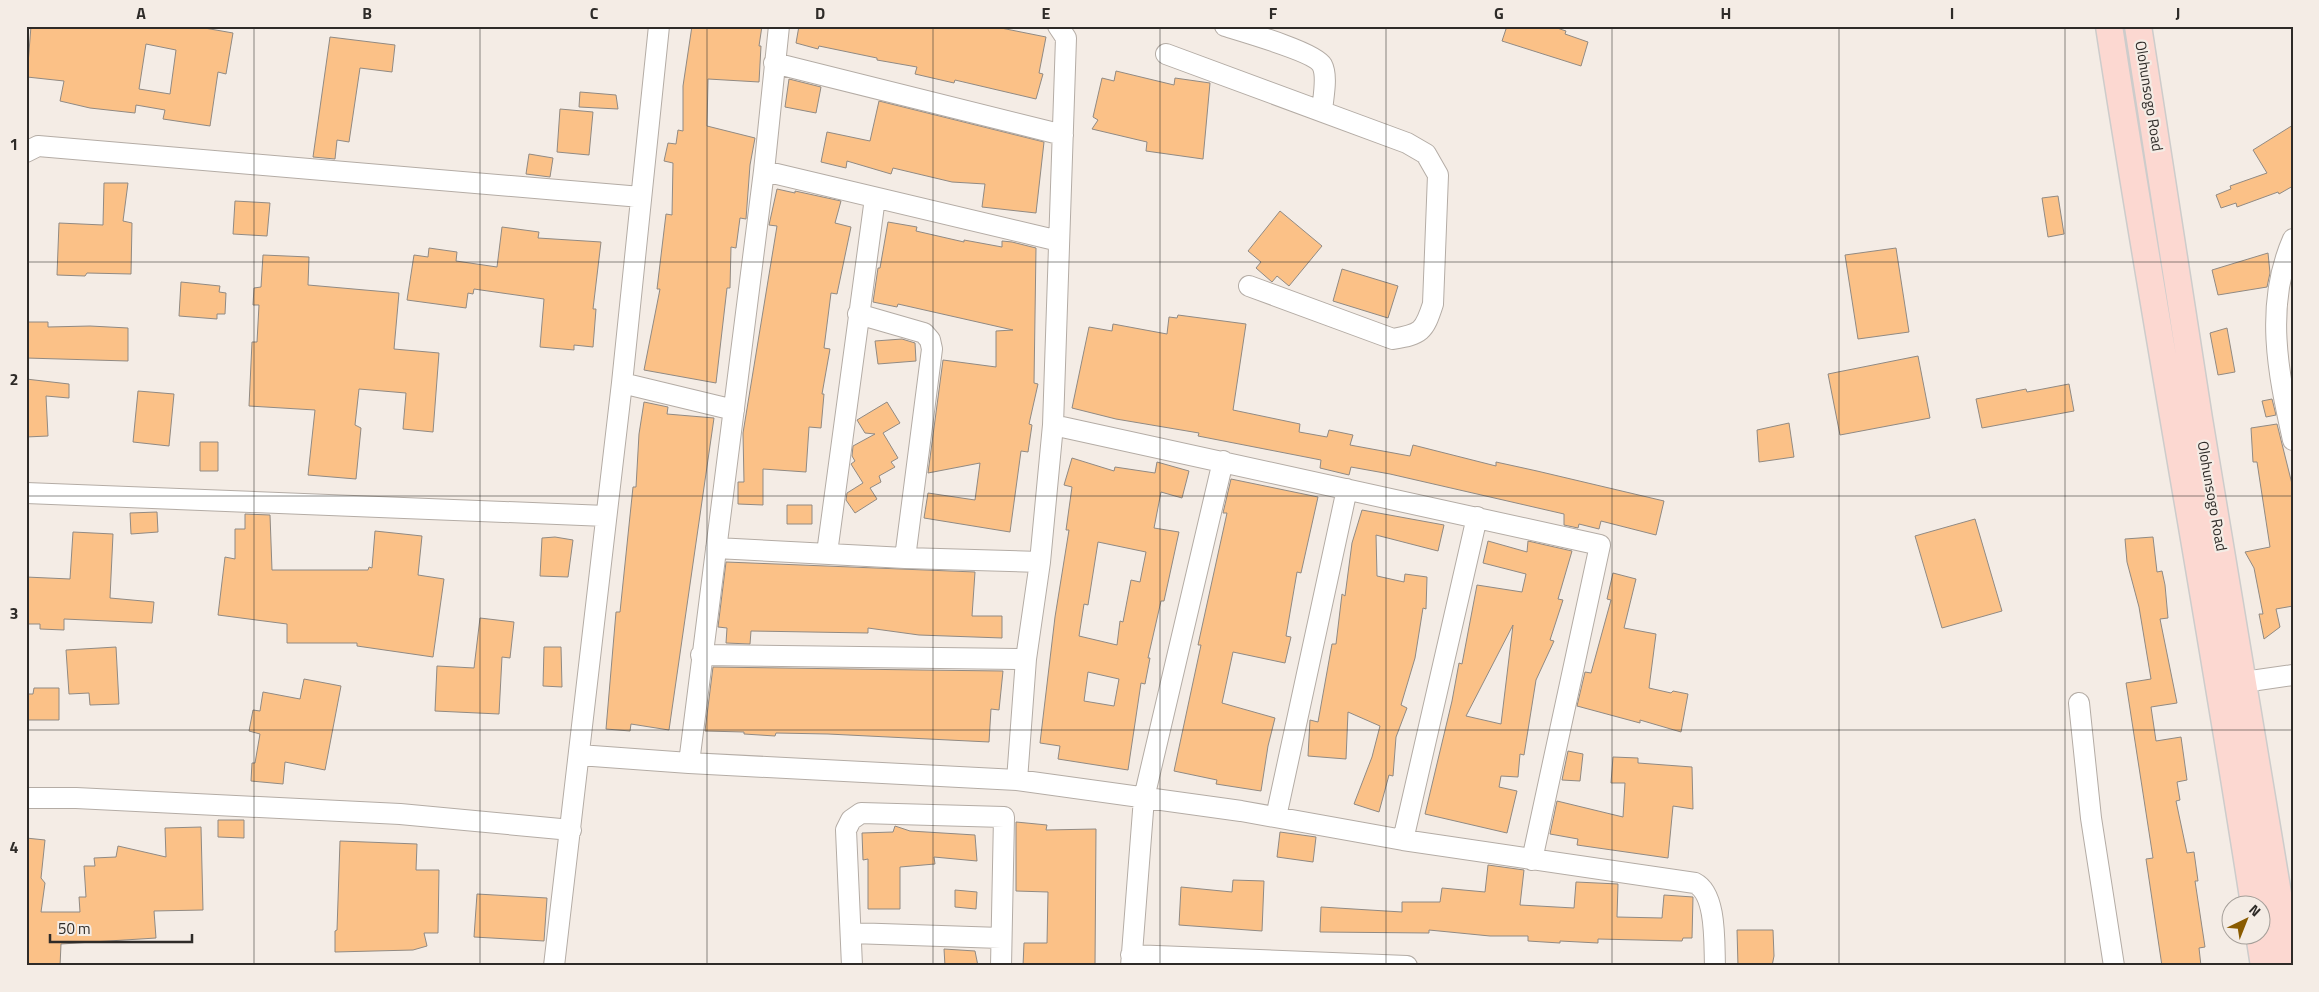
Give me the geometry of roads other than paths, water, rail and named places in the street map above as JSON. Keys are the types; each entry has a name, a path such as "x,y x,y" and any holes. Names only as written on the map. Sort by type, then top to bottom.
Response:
{"main road":[{"name":"Olohunsogo Road","path":"2109,26 2173,425 2220,687 2252,894"},
{"name":"Olohunsogo Road","path":"2138,26 2199,419 2290,966"},
{"path":"2173,425 2199,419"},
{"path":"2261,944 2264,966"}],"street":[{"path":"554,966 622,383 659,26"},
{"path":"689,763 764,170 779,26"},
{"path":"1017,780 1026,659 1040,562 1053,425 1066,38 1058,26"},
{"path":"1225,26 1267,39 1314,58 1322,64 1324,72 1322,111"},
{"path":"1166,54 1407,143 1426,154 1438,175 1433,304 1427,322 1416,335 1393,339 1249,286"},
{"path":"774,63 1063,135"},
{"path":"30,145 641,197"},
{"path":"764,170 1059,241"},
{"path":"827,553 875,198"},
{"path":"2293,239 2284,259 2277,301 2276,353 2288,399 2293,440"},
{"path":"858,314 924,333 930,340 932,349 905,558"},
{"path":"622,383 734,410"},
{"path":"1053,425 1600,545 1532,860"},
{"path":"1223,461 1144,798 1131,961 1407,966"},
{"path":"1276,817 1347,489"},
{"path":"26,493 606,516"},
{"path":"1404,840 1477,517"},
{"path":"716,548 905,558 1040,562"},
{"path":"702,655 1026,659"},
{"path":"2244,682 2293,675"},
{"path":"2079,703 2091,818 2114,966"},
{"path":"579,755 689,763 1017,780 1276,817 1404,840 1699,885 1710,906 1715,966"},
{"path":"26,798 76,798 400,814 570,830"},
{"path":"852,966 846,830 851,820 861,813 1004,817 1001,966"},
{"path":"851,933 1001,938"}]}
